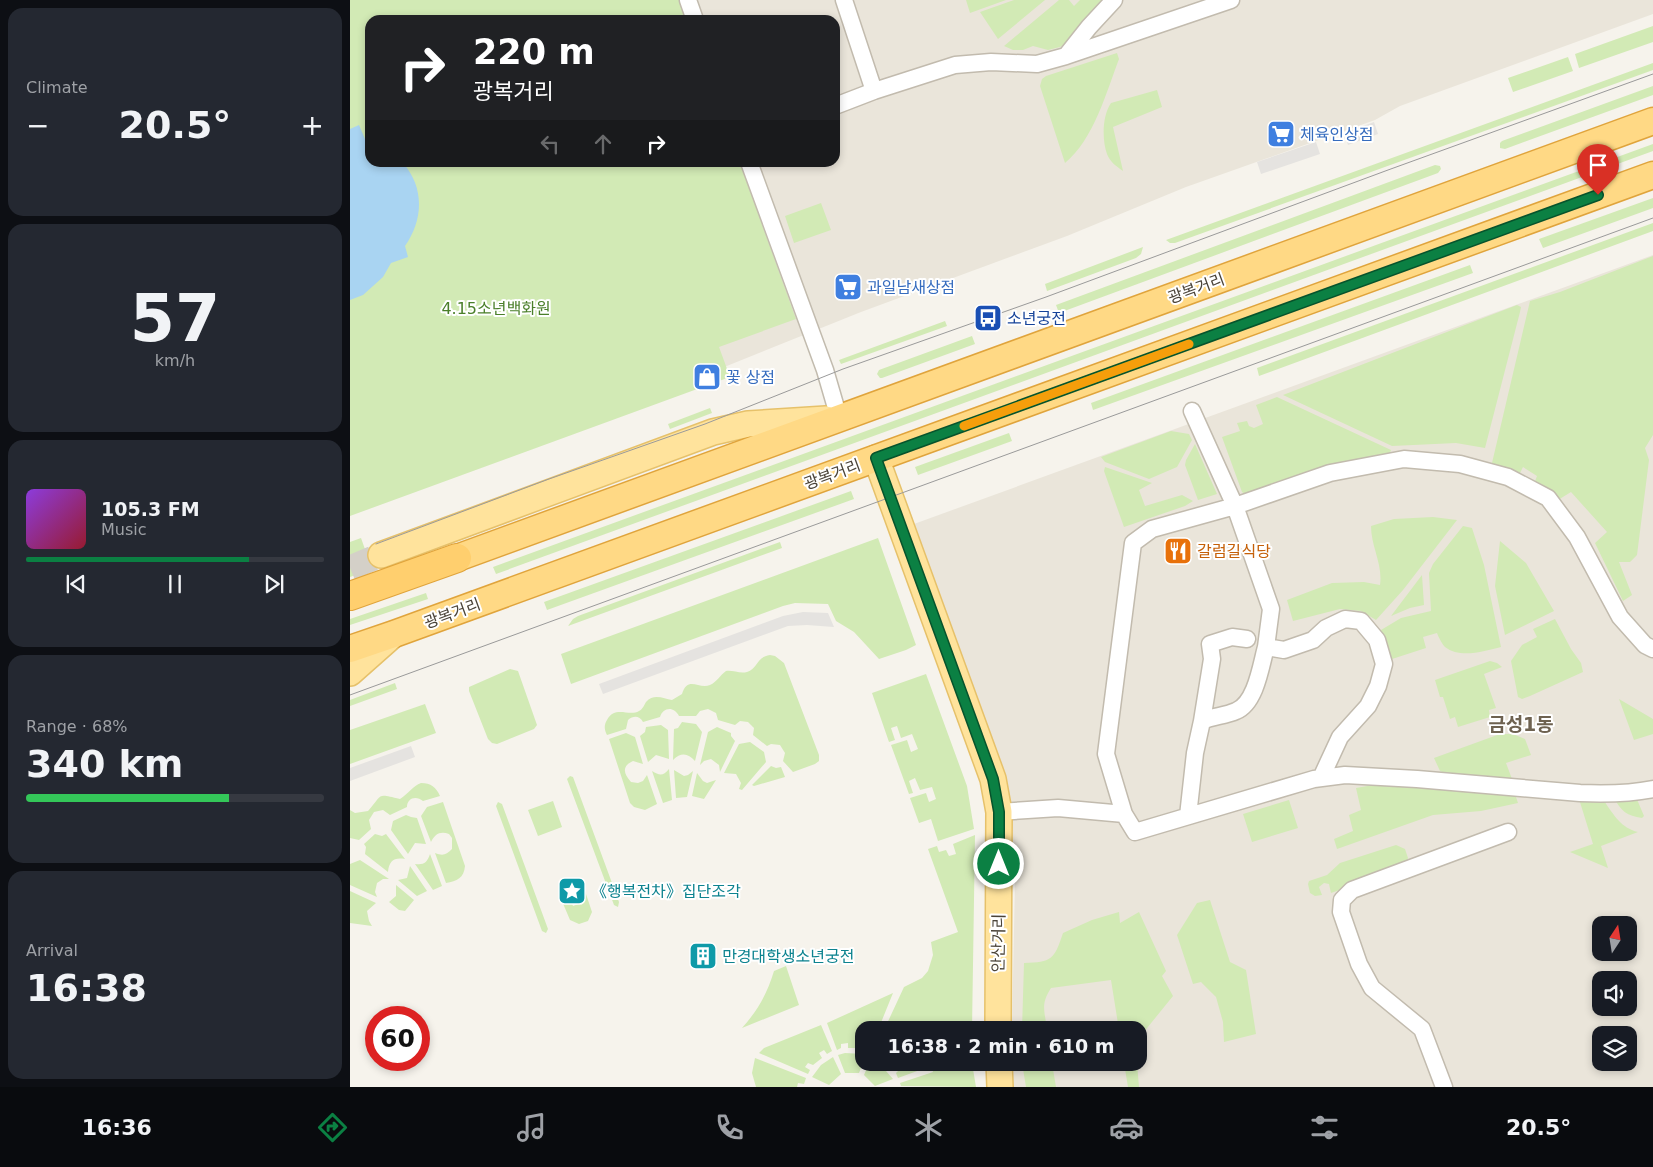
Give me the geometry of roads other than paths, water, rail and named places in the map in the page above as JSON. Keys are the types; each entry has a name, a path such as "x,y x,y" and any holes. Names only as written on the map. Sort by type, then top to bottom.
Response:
{"highway":[{"name":"광복거리","path":"456,558 1653,121"},
{"name":"광복거리","path":"350,649 1653,175"},
{"path":"350,596 456,558"}],"main road":[{"path":"381,556 713,432 748,424 839,418"},
{"name":"안산거리","path":"876,458 946,656 993,779 999,812 998,1021"},
{"path":"350,673 394,634"},
{"path":"999,1071 1000,1087"}],"street":[{"path":"688,0 693,15"},
{"path":"844,0 874,91"},
{"path":"1066,56 1114,0"},
{"path":"840,104 955,65 990,62 1037,64 1231,0"},
{"path":"751,167 825,370 839,418"},
{"path":"1192,411 1235,506 1271,609 1266,647 1254,689 1247,703 1237,711 1202,720"},
{"path":"1653,649 1644,645 1620,617 1577,537 1548,498 1508,476 1460,464 1404,459 1330,473 1235,506 1152,529 1133,542 1106,754 1124,814 1135,832 1320,778 1345,775 1606,794 1640,792 1653,789"},
{"path":"1266,647 1284,650 1312,640 1326,628 1345,619 1361,621 1377,640 1384,664 1378,686 1368,706 1340,737 1320,778"},
{"path":"1188,816 1195,753 1212,658 1210,644 1232,637 1247,639"},
{"path":"999,812 1058,808 1124,814"},
{"path":"1444,1087 1422,1029 1372,988 1366,978 1359,964 1341,912 1342,900 1352,890 1508,832"}],"water":[{"path":"359,125 365,139 365,167 406,167 415,183 419,204 415,226 405,246 408,257 391,263 383,277 363,295 350,300 350,129"}],"tunnel":[{"path":"350,568 381,555"}],"tram line":[{"path":"376,544 549,479 705,424 843,369 1046,297 1653,74"},
{"path":"350,695 1653,218"}],"place":[{"name":"체육인상점","path":"1281,134"},
{"name":"과일남새상점","path":"848,287"},
{"name":"소년궁전","path":"988,318"},
{"name":"꽃 상점","path":"707,377"},
{"name":"갈럼길식당","path":"1178,551"},
{"name":"《행복전차》집단조각","path":"572,891"},
{"name":"만경대학생소년궁전","path":"703,956"}],"district":[{"name":"금성1동","path":"1521,724"}],"park label":[{"name":"4.15소년백화원","path":"496,308"}]}
